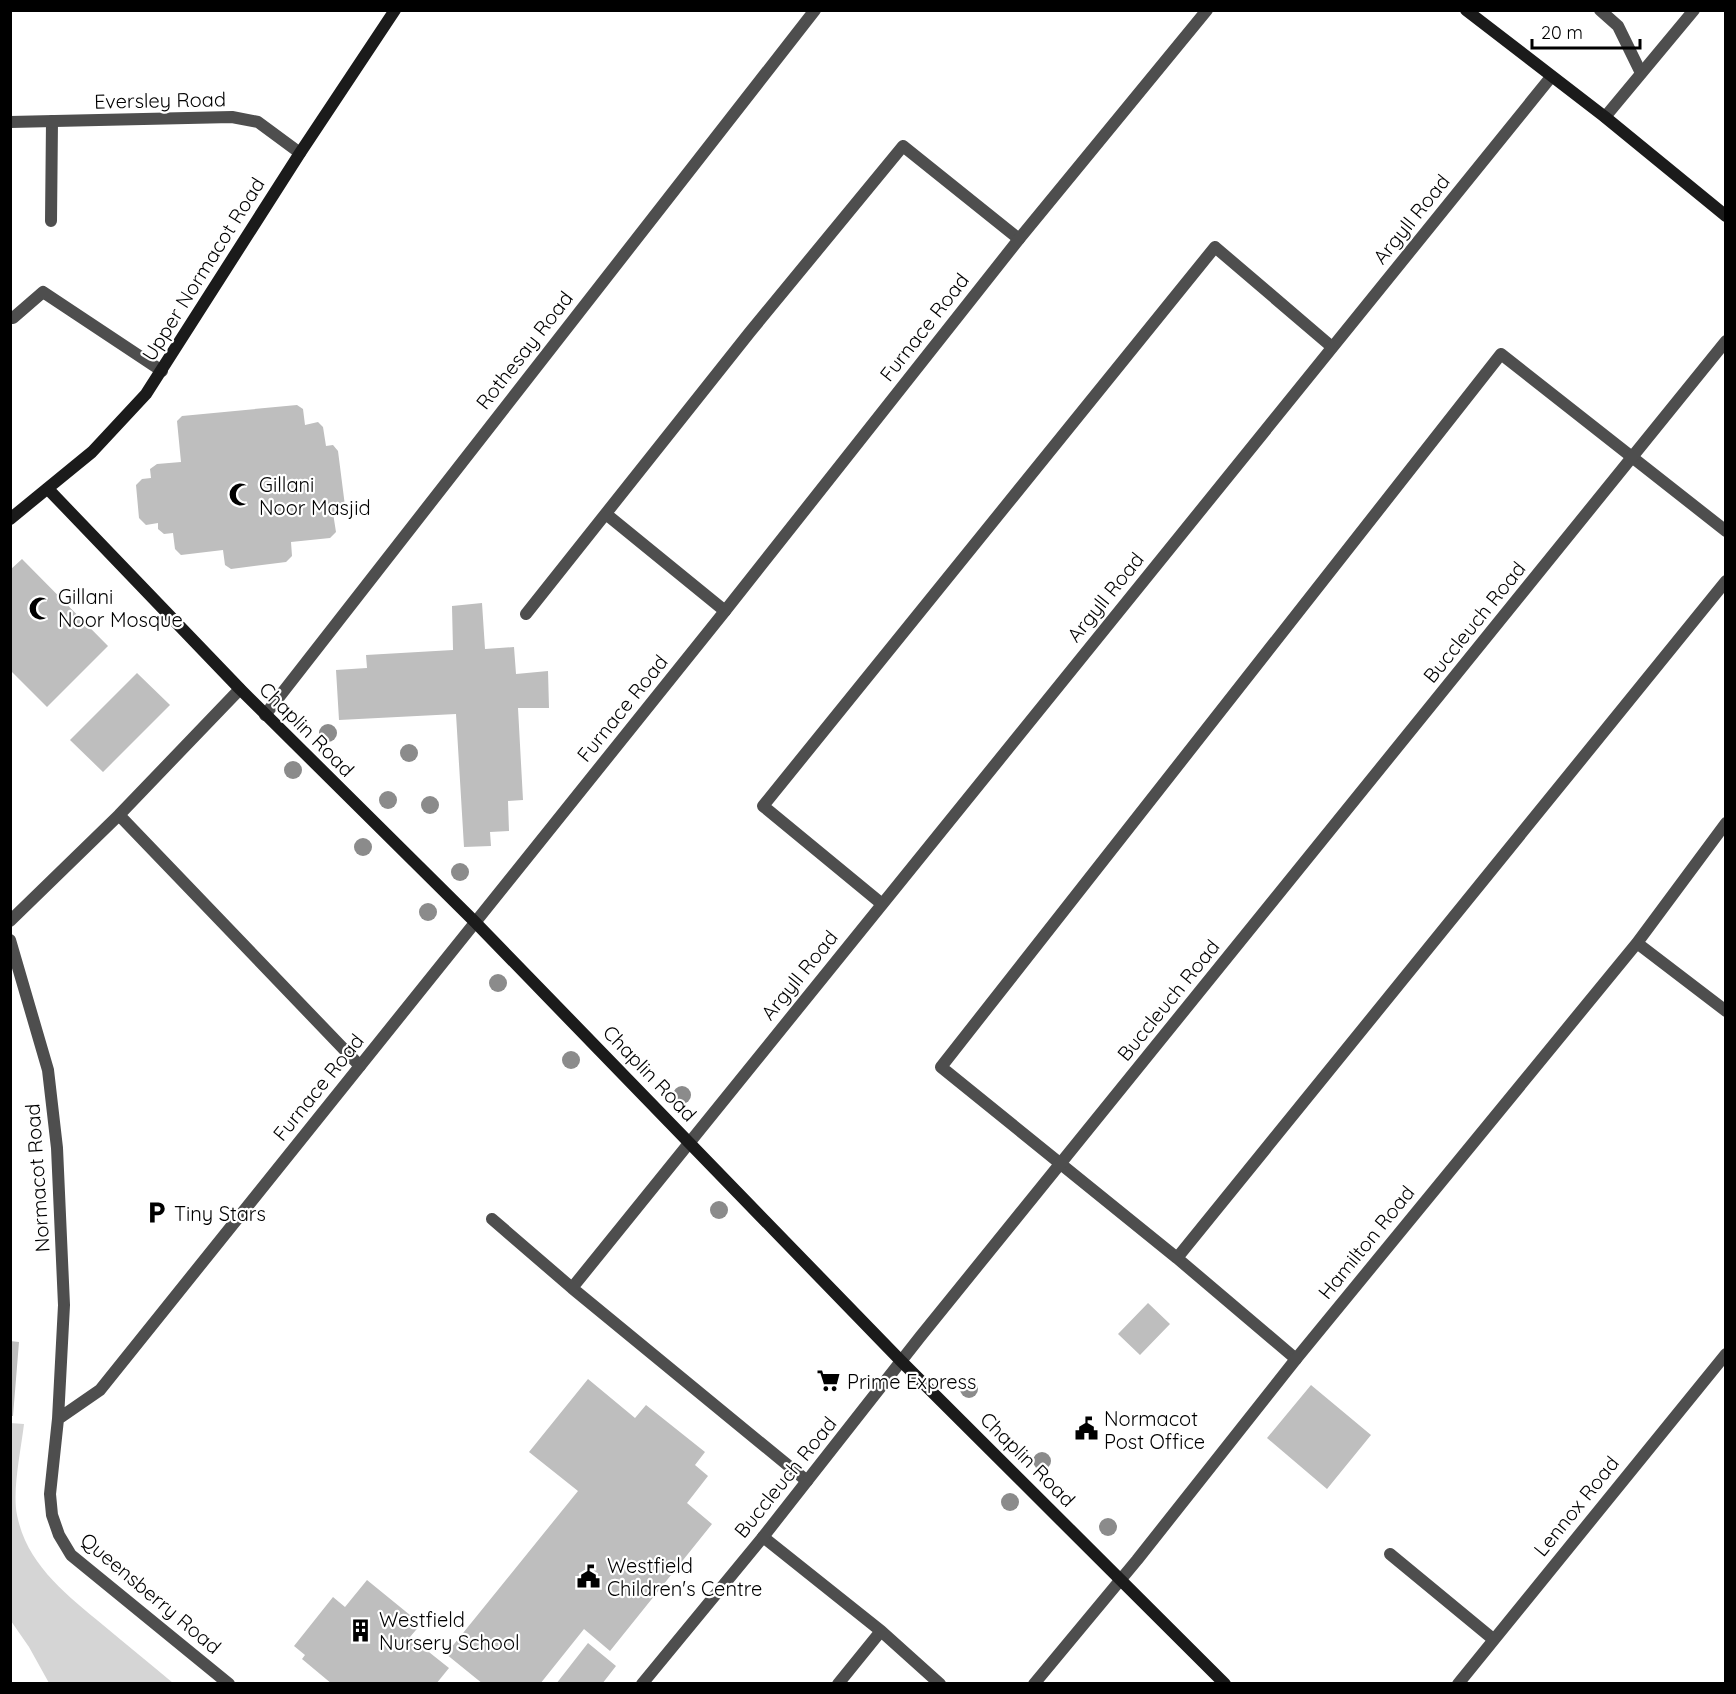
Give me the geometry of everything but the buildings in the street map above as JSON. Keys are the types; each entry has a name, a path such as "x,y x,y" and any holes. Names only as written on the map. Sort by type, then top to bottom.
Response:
{"street":[{"name":"Upper Normacot Road","path":"10,519 93,452 146,394 300,153 395,10"},
{"name":"Rothesay Road","path":"265,715 815,10"},
{"name":"Furnace Road","path":"58,1419 100,1390 725,611 1019,239 1207,10"},
{"path":"1466,10 1605,117 1725,216"},
{"path":"1600,10 1618,26 1641,73"},
{"path":"1605,117 1694,10"},
{"name":"Argyll Road","path":"572,1288 1551,77"},
{"name":"Eversley Road","path":"10,122 232,117 258,122 300,153"},
{"path":"51,221 52,121"},
{"path":"526,614 750,332 903,146 1019,239"},
{"path":"882,904 763,806 1215,247 1332,347"},
{"path":"13,318 43,292 162,371"},
{"name":"Buccleuch Road","path":"642,1683 763,1537 901,1361 1725,340"},
{"path":"1296,1359 1177,1258 941,1067 1501,354 1633,456 1725,531"},
{"name":"Chaplin Road","path":"48,489 240,690 475,922 901,1361 1225,1683"},
{"path":"606,514 725,611"},
{"path":"1177,1258 1725,581"},
{"path":"10,921 240,690"},
{"path":"118,815 360,1066"},
{"name":"Hamilton Road","path":"1034,1683 1637,943 1725,823"},
{"name":"Normacot Road","path":"10,940 48,1070 57,1148 64,1305 58,1419"},
{"path":"1637,943 1725,1011"},
{"path":"492,1219 572,1288 807,1481"},
{"name":"Lennox Road","path":"1458,1683 1725,1354"},
{"name":"Queensberry Road","path":"58,1419 50,1494 52,1515 59,1535 71,1555 229,1683"},
{"path":"763,1537 881,1631 940,1683"},
{"path":"1390,1554 1493,1639"},
{"path":"838,1683 881,1631"}],"shaded area":[{"path":"10,1423 24,1424 16,1482 16,1505 22,1533 29,1549 62,1590 173,1683 49,1683 11,1621"}],"place":[{"name":"Gillani Noor Masjid","path":"241,495"},
{"name":"Gillani Noor Mosque","path":"40,608"},
{"name":"Tiny Stars","path":"156,1213"},
{"name":"Prime Express","path":"829,1381"},
{"name":"Normacot Post Office","path":"1086,1429"},
{"name":"Westfield Children's Centre","path":"589,1577"},
{"name":"Westfield Nursery School","path":"361,1631"}]}
